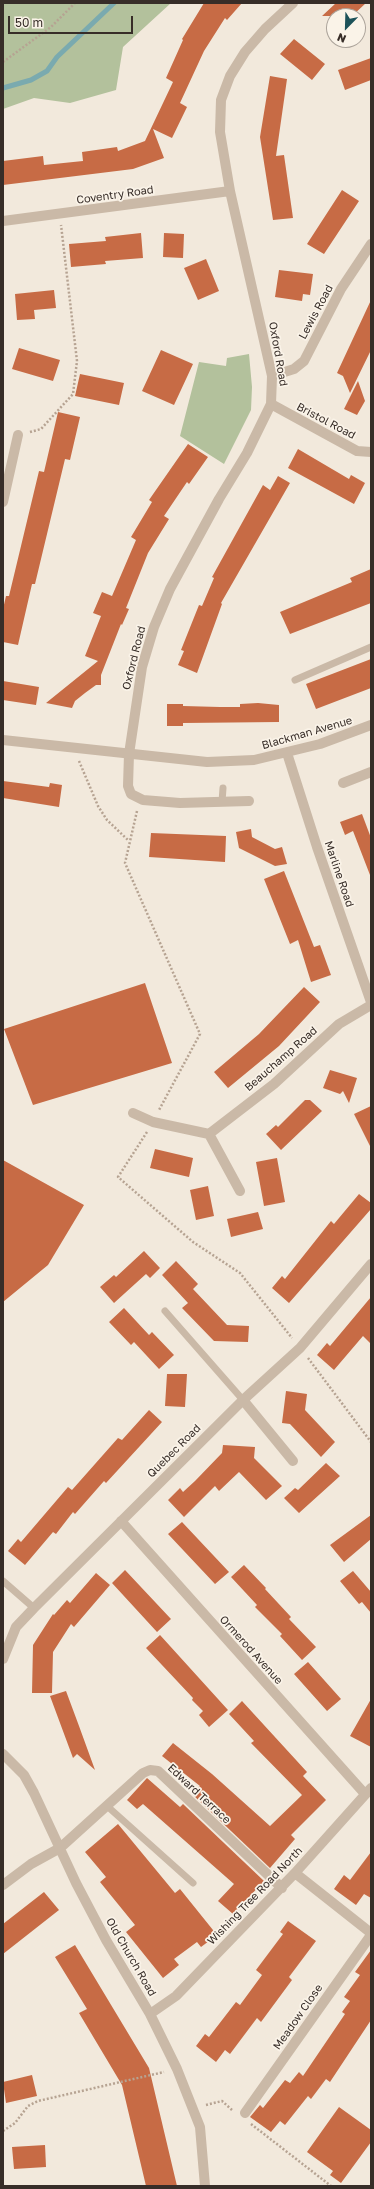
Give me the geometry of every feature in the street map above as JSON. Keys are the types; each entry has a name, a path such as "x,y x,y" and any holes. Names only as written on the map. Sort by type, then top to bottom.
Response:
{"street":[{"name":"Oxford Road","path":"129,754 142,667 154,627 170,589 219,499 251,446 272,404 272,376 230,191 220,132 221,100 230,76 245,52 264,29 293,3"},
{"name":"Coventry Road","path":"3,222 230,191"},
{"name":"Lewis Road","path":"272,376 294,369 304,361 341,289 371,244"},
{"name":"Bristol Road","path":"272,404 357,451 371,452"},
{"path":"3,502 18,435"},
{"name":"Blackman Avenue","path":"3,740 74,749 207,762 254,760 287,753 356,732 371,725"},
{"name":"Marline Road","path":"287,753 317,847 371,1003"},
{"path":"129,754 128,786 132,794 143,800 180,803 249,801"},
{"path":"343,783 371,772"},
{"name":"Beauchamp Road","path":"209,1134 274,1084 339,1024 371,1003"},
{"path":"133,1113 153,1122 209,1134 240,1190"},
{"name":"Quebec Road","path":"3,1659 16,1627 243,1400 300,1348 371,1264"},
{"path":"243,1400 294,1461"},
{"name":"Ormerod Avenue","path":"121,1521 368,1791"},
{"name":"Old Church Road","path":"3,1754 24,1774 106,1940 150,2014 177,2070 194,2108 200,2127 205,2186"},
{"name":"Edward Terrace","path":"3,1885 31,1864 60,1848 143,1773 150,1770 158,1771 282,1888"},
{"name":"Wishing Tree Road North","path":"150,2014 176,1996 282,1888 368,1791"},
{"path":"295,1873 371,1934"},
{"name":"Meadow Close","path":"247,2118 371,1934"}],"lane":[{"path":"295,680 371,647"},
{"path":"222,802 223,788"},
{"path":"165,1311 243,1400"},
{"path":"3,1581 34,1608"},
{"path":"107,1806 193,1883"}],"path":[{"path":"3,62 51,27 75,3"},
{"path":"18,435 41,429 73,394 77,361 60,215"},
{"path":"74,749 98,806 107,820 129,841"},
{"path":"3,2131 15,2123 28,2106 38,2102 177,2070"},
{"path":"194,2108 222,2101 234,2112"},
{"path":"247,2118 331,2186"}],"green space":[{"path":"3,3 171,3 123,47 116,90 70,103 34,98 3,109"},
{"path":"249,354 252,387 251,410 224,464 180,436 199,362 226,366 227,358"}],"building":[{"path":"204,3 242,3 227,20 225,18 204,51 180,103 187,107 172,138 153,129 164,158 133,169 3,185 3,161 43,156 44,165 83,161 82,152 117,147 118,151 145,141 173,82 166,78 183,40 182,39"},
{"path":"336,3 366,3 361,8 331,8"},
{"path":"294,39 325,64 312,80 280,54"},
{"path":"371,58 371,80 345,90 338,70"},
{"path":"270,76 287,79 276,156 284,155 293,218 273,220 260,137"},
{"path":"342,190 359,201 324,254 307,244"},
{"path":"141,233 143,258 105,261 106,264 71,267 69,244 106,241 105,237"},
{"path":"164,233 184,234 183,258 163,257"},
{"path":"206,259 219,291 198,300 184,268"},
{"path":"279,270 313,274 310,295 303,294 302,301 275,297"},
{"path":"54,290 56,308 34,310 35,319 17,320 15,294"},
{"path":"371,300 371,350 350,393 343,376 337,373"},
{"path":"19,348 60,360 53,381 12,369"},
{"path":"161,350 193,364 174,405 142,391"},
{"path":"80,374 124,383 119,405 75,396"},
{"path":"358,381 365,401 357,415 344,409"},
{"path":"58,412 80,417 70,460 65,459 35,584 32,584 18,645 3,642 3,609 6,596 9,596 39,471 44,472"},
{"path":"188,444 208,457 189,484 187,482 164,516 169,519 148,553 126,608 129,609 122,625 121,624 101,675 101,685 96,685 85,693 75,701 72,708 46,703 98,661 85,656 101,616 93,613 102,592 112,596 136,540 131,537 152,502 149,500"},
{"path":"298,449 349,479 351,475 365,483 354,504 288,468"},
{"path":"278,476 290,483 221,603 222,604 197,673 178,665 184,651 181,650 199,605 202,606 214,578 212,577 263,485 270,490"},
{"path":"371,569 371,603 290,634 280,612 352,582 350,578"},
{"path":"371,659 371,688 316,709 306,684"},
{"path":"3,681 39,687 36,705 3,700"},
{"path":"258,703 279,705 279,722 183,723 183,726 167,726 167,704 183,704 183,706 240,707 240,704"},
{"path":"3,781 49,787 50,783 62,785 59,807 3,798"},
{"path":"362,814 371,838 370,875 353,831 345,835 340,822"},
{"path":"251,829 252,837 275,849 282,847 287,864 275,866 239,848 236,832"},
{"path":"151,833 226,836 225,862 149,857"},
{"path":"284,871 314,947 320,945 331,975 311,982 298,940 290,944 264,879"},
{"path":"145,983 172,1063 33,1105 4,1029"},
{"path":"304,987 320,1002 279,1046 228,1088 214,1072 259,1034"},
{"path":"330,1070 357,1078 349,1103 343,1091 340,1094 323,1088"},
{"path":"305,1100 310,1100 322,1111 281,1150 266,1134 276,1125 278,1127"},
{"path":"371,1106 371,1148 354,1114"},
{"path":"155,1149 193,1158 189,1177 150,1168"},
{"path":"277,1158 285,1202 264,1206 256,1162"},
{"path":"3,1160 84,1205 48,1265 3,1302"},
{"path":"208,1186 214,1216 196,1220 190,1190"},
{"path":"359,1194 371,1203 371,1209 289,1303 272,1288 282,1276 285,1279 331,1221 334,1224"},
{"path":"258,1212 263,1229 231,1237 227,1219"},
{"path":"144,1251 160,1268 150,1278 146,1274 114,1303 100,1287 114,1275 116,1277"},
{"path":"176,1261 198,1284 193,1289 227,1325 249,1326 248,1342 214,1341 182,1308 188,1303 162,1275"},
{"path":"371,1297 371,1344 363,1336 334,1370 317,1355 327,1343 330,1346"},
{"path":"124,1308 149,1335 152,1332 174,1355 159,1369 134,1342 131,1345 109,1322"},
{"path":"167,1374 187,1374 185,1407 165,1406"},
{"path":"286,1391 307,1394 305,1410 335,1442 321,1457 290,1424 282,1423"},
{"path":"149,1410 162,1422 106,1483 104,1481 75,1514 73,1512 56,1534 53,1532 25,1565 8,1551 18,1539 21,1542 68,1487 72,1490 118,1438 122,1440"},
{"path":"223,1445 255,1447 254,1458 282,1486 266,1500 239,1472 219,1491 215,1486 184,1517 168,1500 180,1488 183,1492 195,1481 222,1453"},
{"path":"326,1463 340,1476 299,1513 284,1498 295,1488 298,1490"},
{"path":"371,1515 371,1539 344,1562 330,1545"},
{"path":"182,1522 229,1572 215,1584 168,1534"},
{"path":"244,1565 291,1617 289,1619 316,1647 302,1660 280,1636 282,1634 255,1607 257,1605 231,1577"},
{"path":"125,1570 171,1619 157,1632 112,1583"},
{"path":"353,1571 371,1592 371,1613 362,1602 359,1604 340,1581"},
{"path":"96,1573 110,1585 74,1627 71,1624 53,1652 52,1693 32,1693 33,1645 53,1614 54,1615 67,1600 70,1603"},
{"path":"160,1635 228,1710 209,1727 199,1715 203,1711 192,1700 193,1698 146,1648"},
{"path":"308,1662 341,1699 327,1711 294,1674"},
{"path":"66,1691 95,1770 77,1754 73,1758 50,1696"},
{"path":"371,1699 371,1747 350,1736"},
{"path":"242,1701 307,1772 303,1776 326,1800 291,1835 295,1839 270,1868 192,1794 200,1786 162,1756 173,1743 212,1774 270,1826 302,1795 251,1743 254,1741 229,1714"},
{"path":"147,1778 180,1807 183,1804 264,1881 233,1914 218,1901 234,1884 143,1804 137,1809 127,1800"},
{"path":"118,1824 175,1893 180,1889 217,1935 201,1947 197,1942 174,1959 179,1965 163,1978 126,1932 135,1925 100,1882 106,1877 85,1852"},
{"path":"371,1852 371,1898 364,1894 356,1905 334,1889 344,1875 350,1880"},
{"path":"44,1892 59,1910 3,1954 3,1924"},
{"path":"288,1921 316,1941 289,1977 292,1980 261,2022 257,2018 230,2054 225,2050 216,2062 196,2046 205,2034 209,2037 236,2002 240,2005 262,1975 256,1970 283,1934 280,1932"},
{"path":"75,1945 149,2068 177,2186 146,2186 122,2085 79,2013 87,2009 55,1957"},
{"path":"371,1950 371,2020 330,2082 326,2079 311,2099 308,2096 285,2125 280,2121 271,2132 250,2117 260,2105 263,2108 285,2080 290,2083 299,2072 303,2076 345,2014 342,2012 350,2001 344,1997 360,1975 355,1972"},
{"path":"32,2075 37,2096 6,2103 3,2082"},
{"path":"339,2107 371,2130 371,2142 341,2183 330,2175 333,2171 307,2152"},
{"path":"45,2145 46,2167 14,2169 12,2147"}],"waterway":[{"path":"3,88 31,80 47,71 57,57 114,3"}]}
